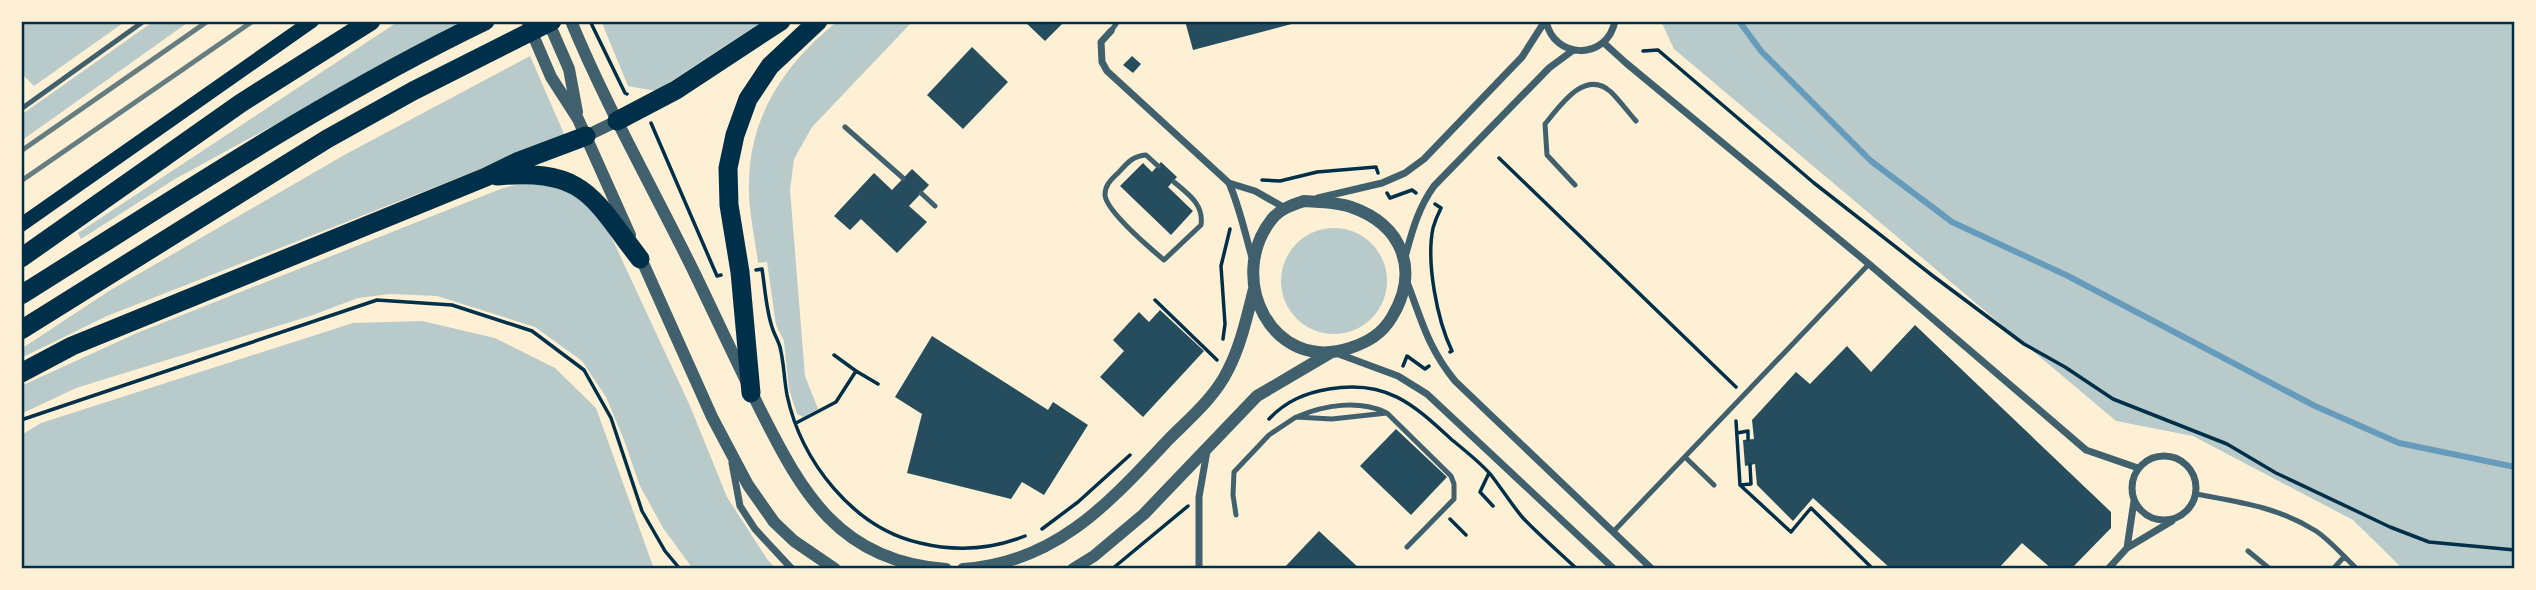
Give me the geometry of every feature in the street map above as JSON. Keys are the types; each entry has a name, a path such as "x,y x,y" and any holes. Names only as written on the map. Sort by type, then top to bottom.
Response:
{"highway":[{"path":"21,258 242,103 371,21"},
{"path":"21,295 299,120 485,21"},
{"path":"21,330 327,139 424,85 550,21"},
{"path":"617,121 643,109 781,21"},
{"path":"751,393 740,272 729,205 728,168 735,135 748,99 770,66 817,21"},
{"path":"21,373 72,346 486,177 582,127"},
{"path":"486,177 526,174 555,177 584,189 640,259"}],"main road":[{"path":"21,225 312,21"}],"street":[{"path":"527,21 551,77 582,127 729,452 774,522 794,541 835,569"},
{"path":"550,21 569,69 582,127"},
{"path":"571,21 587,60 694,272 751,393 808,494 849,536 876,554 923,568 946,569"},
{"path":"1545,21 1557,43 1572,51 1589,51 1604,43 1610,36 1615,21"},
{"path":"1254,261 1265,231 1273,218 1285,208 1382,183 1405,173 1424,159 1522,57 1545,21"},
{"path":"1111,31 1101,42 1100,53 1107,71 1229,183 1255,191 1285,208"},
{"path":"1604,43 1869,264 2086,450 2138,468"},
{"path":"1572,51 1549,68 1434,186 1416,219 1405,257 1407,282 1428,341 1438,360 1455,381 1652,569"},
{"path":"582,127 617,121"},
{"path":"1229,183 1254,261 1255,285 1262,313 1272,330 1304,349 1333,353 1398,376 1427,394 1614,569"},
{"path":"1304,201 1351,207 1366,215 1382,225 1396,239 1405,257"},
{"path":"1073,569 1094,556 1144,514 1257,396 1333,353 1367,342 1379,333 1398,307 1407,282"},
{"path":"962,569 993,565 1026,556 1061,538 1113,499 1211,396 1228,371 1244,329 1255,285"},
{"path":"1199,569 1199,497 1207,450"},
{"path":"729,452 740,506 755,529 792,569"},
{"path":"2108,569 2127,548 2185,513 2196,494 2196,483 2193,473 2177,458 2155,456 2138,468 2131,484 2134,501 2127,548"},
{"path":"2134,501 2139,509 2156,520 2175,518"}],"lane":[{"path":"21,109 144,21"},
{"path":"1111,31 1118,21"},
{"path":"1575,186 1547,155 1545,124 1572,91 1584,86 1597,86 1608,90 1636,121"},
{"path":"845,127 903,178"},
{"path":"1158,166 1146,155 1137,156 1108,184 1105,192 1110,207 1164,260 1201,225 1202,218 1198,203 1174,182"},
{"path":"921,193 935,206"},
{"path":"1613,532 1869,264"},
{"path":"1236,514 1234,472 1269,435 1296,417 1317,409 1363,405 1387,413 1451,476 1454,484 1454,499 1407,547"},
{"path":"1296,417 1332,419 1387,413"},
{"path":"1685,457 1714,485"},
{"path":"2196,494 2265,507 2277,512 2318,533 2357,569"},
{"path":"2248,551 2270,569"},
{"path":"2333,569 2344,557"}],"path":[{"path":"590,21 625,93 638,97 718,276 762,269 772,326 780,347 787,397 796,423 809,452 843,498 858,513 912,541 957,550 997,545 1027,536"},
{"path":"1643,51 1658,50 1814,183 1933,276 2024,344 2065,366 2113,399 2227,444 2276,473 2429,542 2515,550"},
{"path":"1499,158 1745,396"},
{"path":"1255,191 1257,180 1280,181 1317,172 1376,167 1390,198 1412,190 1441,208"},
{"path":"1222,342 1225,324 1221,265 1230,229 1230,208 1238,206"},
{"path":"21,420 377,300 452,305 532,331 584,370 611,418 642,511 665,551 680,569"},
{"path":"1155,300 1217,360 1219,351"},
{"path":"834,355 878,384"},
{"path":"796,423 836,402 856,370"},
{"path":"1392,394 1413,404 1489,472 1522,517 1577,569"},
{"path":"1736,419 1740,485 1791,532 1811,508 1873,569"},
{"path":"1737,433 1748,431 1748,439"},
{"path":"1037,531 1079,502 1138,447"},
{"path":"1740,485 1751,484 1750,465"},
{"path":"1489,472 1480,492 1493,506"}],"shaded area":[{"path":"21,21 126,21 34,86 21,73"},
{"path":"154,21 190,21 21,141 21,115"},
{"path":"399,21 465,21 175,179 81,239 78,233"},
{"path":"763,21 656,91 628,86 602,23"},
{"path":"838,21 913,21 812,127 794,159 790,190 805,376 818,409 803,417 797,414 789,389 784,341 776,325 767,262 758,263 750,204 751,159 763,113 774,92 802,54"},
{"path":"1661,21 2515,21 2515,569 2403,569 2353,520 2193,436 2116,421 1674,49"},
{"path":"530,56 565,136 107,316 21,358 21,349 109,291 346,154"},
{"path":"528,182 563,189 582,199 610,234 690,406 727,497 776,569 693,569 663,528 640,486 606,397 582,361 535,327 437,296 390,294 358,298 310,316 76,388 21,414 21,386 137,333 503,188"},
{"path":"1334,228 1354,232 1371,244 1383,261 1387,281 1383,301 1371,318 1354,330 1334,334 1314,330 1297,318 1285,301 1281,281 1285,261 1297,244 1314,232"},
{"path":"422,321 495,338 555,368 596,408 654,569 21,569 21,435 41,423 353,323"}],"building":[{"path":"1024,21 1065,21 1045,41"},
{"path":"1185,21 1299,21 1299,22 1193,50"},
{"path":"972,47 1008,82 963,129 927,95"},
{"path":"1132,56 1141,64 1133,73 1123,65"},
{"path":"1161,162 1177,177 1168,187 1193,211 1171,235 1120,186 1143,163 1152,172"},
{"path":"912,169 929,185 909,206 927,222 897,253 861,219 850,230 834,216 874,173 892,190"},
{"path":"1160,310 1204,351 1143,417 1100,377 1124,351 1113,340 1139,312 1149,322"},
{"path":"1915,325 2111,512 2111,528 2071,569 2052,569 2022,543 1998,569 1891,569 1813,498 1793,521 1757,485 1755,464 1745,466 1743,440 1754,439 1752,420 1796,372 1810,384 1847,346 1871,372"},
{"path":"932,336 1048,410 1053,402 1088,425 1044,495 1022,482 1011,499 907,473 922,414 895,397"},
{"path":"1396,429 1447,477 1411,515 1360,466"},
{"path":"1319,531 1360,569 1283,569"}],"waterway":[{"path":"1739,21 1761,51 1871,161 1952,222 2068,276 2315,406 2399,443 2515,467"}],"railway":[{"path":"21,151 208,21"},
{"path":"21,181 253,21"}]}
